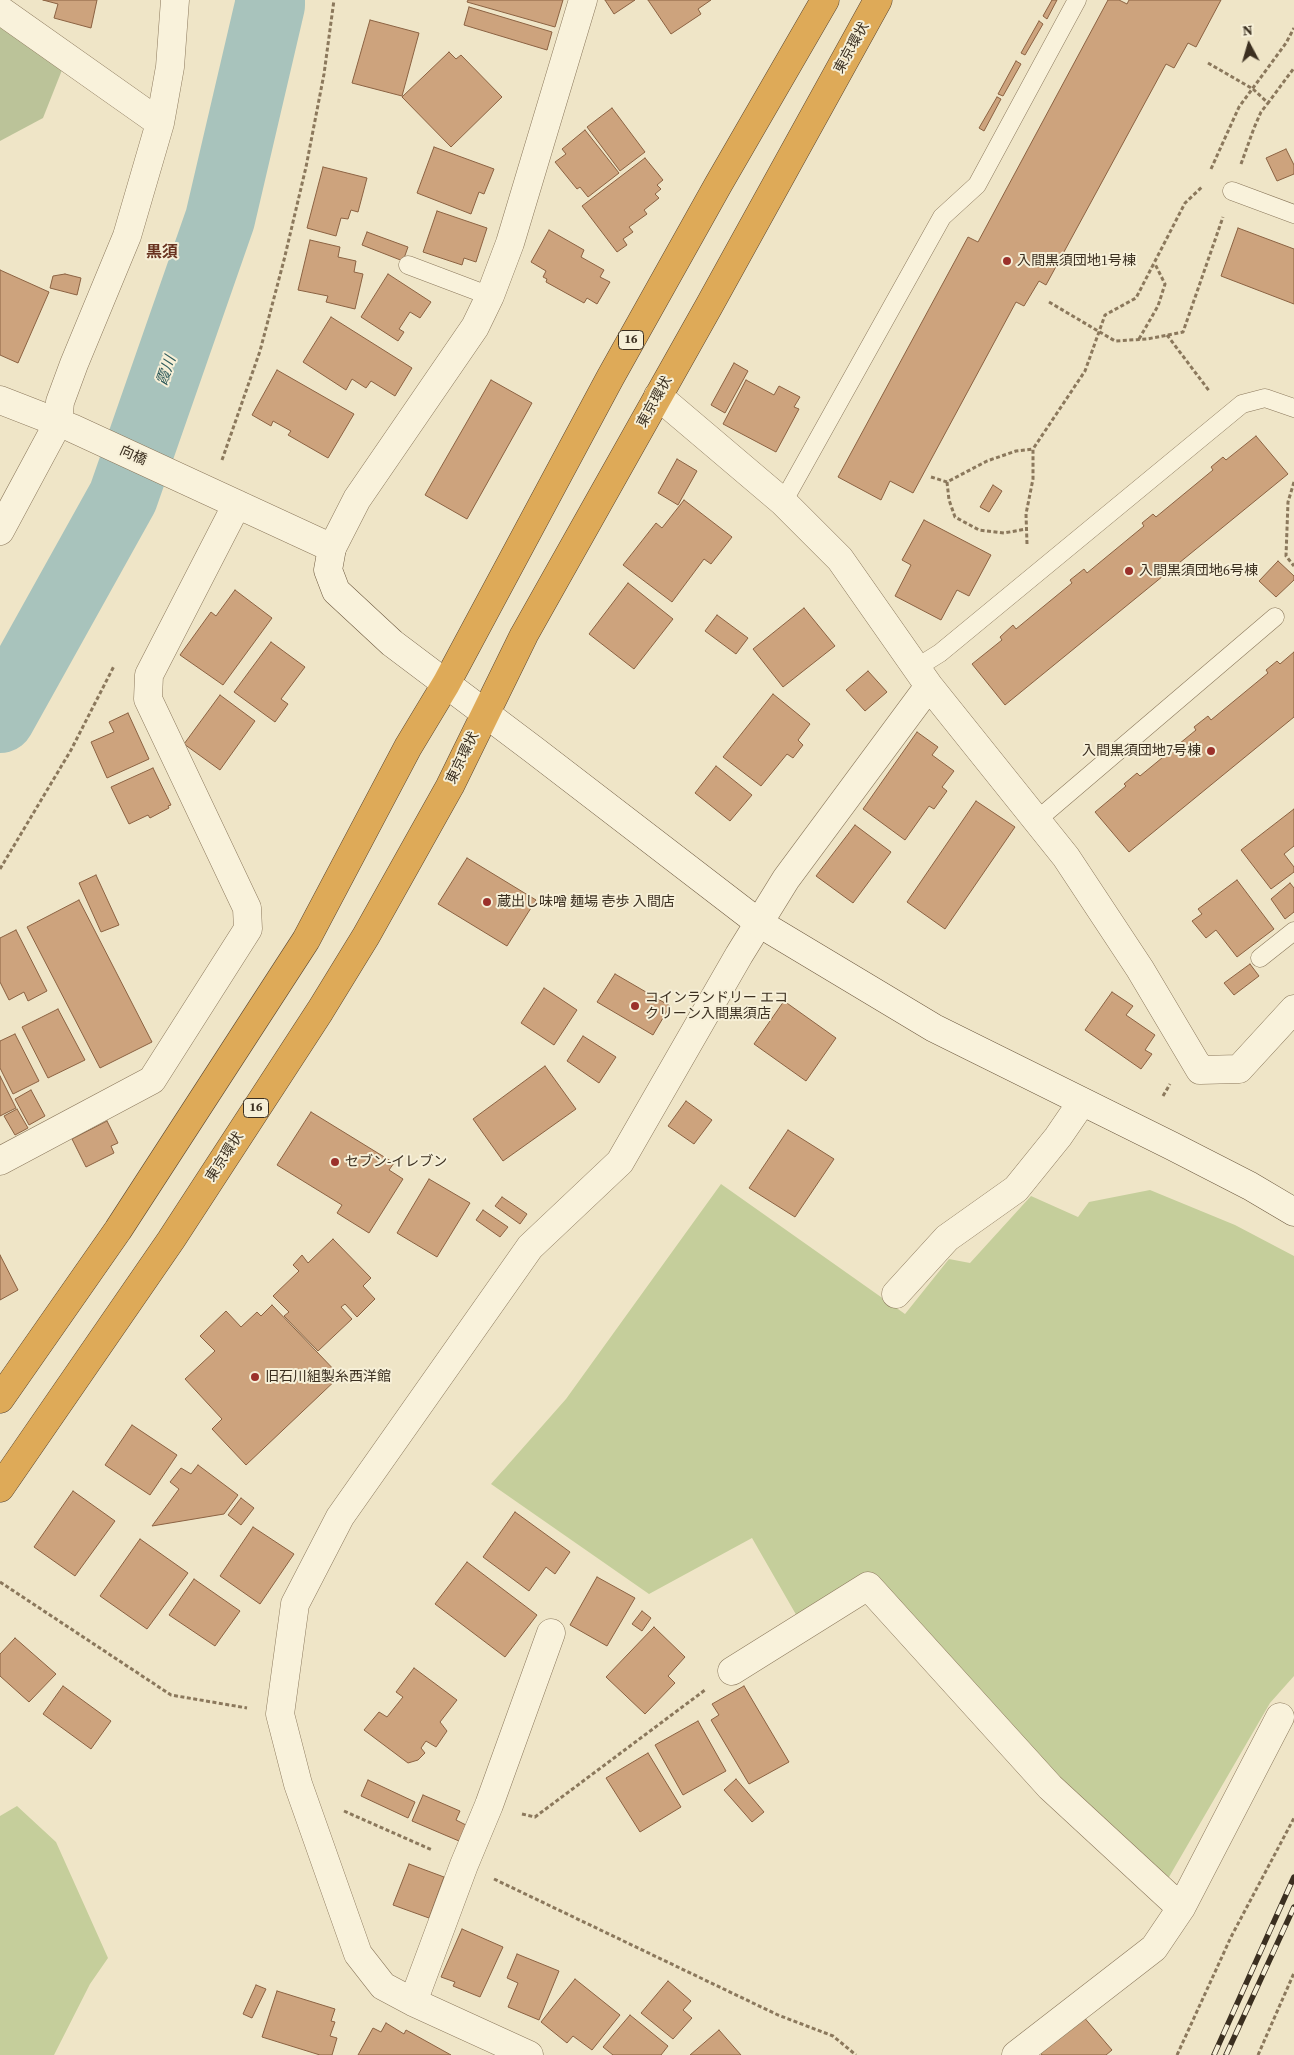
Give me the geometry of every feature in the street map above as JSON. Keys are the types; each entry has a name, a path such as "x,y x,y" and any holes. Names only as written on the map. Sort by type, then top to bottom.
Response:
{"highway":[{"name":"16","path":"0,1399 118,1230 306,940 408,748 446,684 610,378 718,185 825,0"},
{"name":"東京環状","path":"0,1488 171,1240 320,1011 366,936 450,786 524,635 878,0"}],"street":[{"path":"0,531 65,425 60,402 126,236 160,123 170,67 175,0"},
{"path":"583,0 510,243 490,296 474,328 357,499 332,548 328,570 336,592 392,643 759,923 934,1028 1172,1146 1250,1186 1294,1212"},
{"path":"0,10 160,123"},
{"path":"658,396 783,502 840,559 923,677 1066,857 1129,953 1200,1070 1239,1069 1294,1009"},
{"name":"向橋","path":"0,400 65,425 332,548"},
{"path":"0,1161 152,1080 248,929 247,908 148,699 149,675 237,504"},
{"path":"514,2052 383,1986 358,1954 300,1791 280,1714 295,1604 340,1517 530,1247 620,1162 786,879 923,677"},
{"path":"896,1294 947,1238 1016,1189 1058,1137 1082,1102"},
{"path":"732,1671 868,1586 1050,1787 1181,1908"},
{"path":"413,2002 464,1864 489,1805 551,1633"},
{"path":"1016,2055 1154,1948 1181,1908 1280,1717"}],"lane":[{"path":"783,502 942,217 977,185 1077,0"},
{"path":"1232,191 1294,214"},
{"path":"408,265 490,296"},
{"path":"923,677 940,653 1242,404 1265,398 1294,408"},
{"path":"1037,820 1275,618"},
{"path":"1260,958 1294,931"}],"path":[{"path":"220,465 260,351 284,260 306,167 324,74 334,0"},
{"path":"1208,177 1239,107 1286,43 1294,28"},
{"path":"1208,63 1253,88 1268,103"},
{"path":"1049,302 1115,341 1183,332 1254,128 1261,112 1294,68"},
{"path":"1038,572 1028,559 1026,529 1026,514 1033,479 1034,449 1085,371 1104,314 1136,298 1185,203 1204,186"},
{"path":"1139,339 1158,306 1165,284 1155,263"},
{"path":"1167,335 1228,416"},
{"path":"931,477 947,482 987,461 1016,451 1034,449"},
{"path":"947,482 948,500 954,517 979,530 1004,533 1026,529"},
{"path":"1294,482 1288,502 1286,556 1294,566"},
{"path":"0,869 70,750 116,663"},
{"path":"1163,1096 1170,1083"},
{"path":"0,1582 171,1695 280,1714"},
{"path":"489,1805 535,1817 732,1671"},
{"path":"300,1791 464,1864 778,2015 833,2036 856,2055"},
{"path":"1177,2055 1231,1937 1294,1818"},
{"path":"1258,2055 1294,1973"}],"green space":[{"path":"0,24 62,70 43,118 0,141"},
{"path":"721,1184 905,1314 949,1259 970,1263 1031,1196 1078,1217 1089,1202 1150,1190 1235,1225 1294,1256 1294,1676 1270,1703 1169,1877 1157,1877 1055,1781 869,1576 798,1618 752,1538 649,1594 491,1484 566,1399"},
{"path":"17,1806 56,1842 108,1958 90,1984 54,2055 0,2055 0,1816"}],"building":[{"path":"43,0 97,0 91,28 54,18 58,4"},
{"path":"468,0 563,0 555,27 467,2"},
{"path":"605,0 635,0 614,14"},
{"path":"648,0 711,0 698,9 701,14 671,34"},
{"path":"1052,0 1057,0 1047,19 1043,16"},
{"name":"入間黒須団地1号棟","path":"1108,0 1119,0 1127,4 1129,0 1221,0 1196,47 1188,43 1174,68 1166,64 1046,285 1039,281 1024,306 1016,302 913,493 890,481 881,500 838,477 968,237 978,242"},
{"path":"469,7 552,32 547,50 464,25"},
{"path":"370,20 419,33 402,96 352,83"},
{"path":"1039,21 1043,24 1025,55 1021,53"},
{"path":"449,52 456,59 461,55 502,97 451,147 402,97"},
{"path":"1016,61 1021,64 1003,96 998,94"},
{"path":"997,97 1001,99 984,131 979,128"},
{"path":"612,108 645,152 620,171 587,127"},
{"path":"585,130 619,173 588,197 580,187 577,189 555,162 566,154 562,149"},
{"path":"434,147 494,169 484,194 479,192 471,214 417,193"},
{"path":"1286,149 1294,165 1294,174 1277,181 1266,158"},
{"path":"645,158 663,180 657,185 661,189 655,194 659,198 644,210 647,214 629,227 633,232 623,239 627,245 617,252 582,206"},
{"path":"323,167 367,178 358,212 351,210 348,219 341,218 336,236 307,228"},
{"path":"437,211 487,228 476,262 464,258 462,265 423,252"},
{"path":"1238,228 1294,249 1294,304 1221,276"},
{"path":"549,230 584,250 581,257 604,270 600,277 610,282 597,304 587,298 584,303 546,282 547,279 543,277 546,271 531,262"},
{"path":"367,232 408,247 403,261 362,245"},
{"path":"310,240 340,247 338,257 356,261 354,272 363,274 355,309 326,302 328,296 298,290"},
{"path":"0,270 49,292 18,363 0,355"},
{"path":"65,274 81,278 77,295 50,288 53,276"},
{"path":"388,274 431,302 420,318 410,312 399,329 404,332 398,341 361,317"},
{"path":"331,317 412,368 395,396 371,381 366,388 352,379 346,390 303,362"},
{"path":"734,363 748,371 725,413 711,405"},
{"path":"277,370 354,414 328,458 288,435 291,431 273,421 271,426 252,415"},
{"path":"491,380 532,403 467,519 425,495"},
{"path":"746,380 774,395 779,386 800,397 794,407 799,409 776,452 723,424"},
{"name":"入間黒須団地6号棟","path":"1256,436 1288,474 1005,705 972,664 1002,640 1000,637 1013,625 1016,629 1072,583 1070,580 1084,569 1087,573 1144,526 1142,523 1153,514 1156,517 1213,470 1211,467 1223,457 1226,460"},
{"path":"677,459 697,471 678,505 658,493"},
{"path":"993,485 1002,491 989,512 980,507"},
{"path":"684,500 732,537 711,564 704,559 672,602 623,565 656,523 662,528"},
{"path":"924,520 991,555 969,596 957,590 941,620 895,596 911,565 902,560"},
{"path":"1278,561 1294,576 1294,580 1276,597 1259,581"},
{"path":"628,583 673,619 634,669 589,634"},
{"path":"235,590 272,618 223,685 180,655 211,612 216,616"},
{"path":"804,608 835,646 783,687 753,649"},
{"path":"717,615 748,638 736,654 705,631"},
{"path":"271,642 305,667 281,699 288,704 275,722 234,692"},
{"name":"入間黒須団地7号棟","path":"1294,652 1294,717 1129,852 1095,812 1126,786 1124,784 1137,773 1140,776 1196,730 1194,727 1208,716 1211,720 1268,673 1266,670 1277,661 1280,664"},
{"path":"868,671 887,692 865,711 846,690"},
{"path":"773,694 810,724 798,740 803,745 793,758 787,754 761,786 723,757"},
{"path":"220,695 255,721 220,770 184,744"},
{"path":"128,713 149,759 107,778 91,742 114,732 109,722"},
{"path":"917,732 938,747 932,755 954,771 942,787 947,791 934,809 929,806 905,840 863,809"},
{"path":"716,766 752,795 730,821 695,793"},
{"path":"153,768 171,805 150,818 148,815 129,824 111,787"},
{"path":"976,801 1015,827 945,929 907,902"},
{"path":"1294,809 1294,846 1284,854 1294,867 1294,872 1271,889 1241,850"},
{"path":"855,825 891,852 853,903 816,876"},
{"name":"蔵出し味噌 麺場 壱歩 入間店","path":"467,858 536,900 507,946 438,904"},
{"path":"96,875 119,925 101,932 79,883"},
{"path":"1237,880 1274,929 1237,957 1216,930 1206,938 1192,921 1202,914 1198,909"},
{"path":"1290,883 1294,888 1294,912 1285,919 1271,899"},
{"path":"79,900 152,1042 100,1068 27,927"},
{"path":"16,930 47,991 28,1001 24,992 9,1000 0,982 0,938"},
{"path":"1250,964 1259,976 1234,995 1224,983"},
{"path":"615,974 670,1006 653,1035 597,1002"},
{"path":"544,988 577,1010 554,1045 521,1023"},
{"path":"1112,992 1133,1006 1126,1015 1155,1035 1145,1050 1152,1054 1141,1069 1085,1030"},
{"path":"784,1001 836,1038 806,1081 754,1044"},
{"path":"58,1009 85,1060 48,1078 22,1027"},
{"path":"15,1034 39,1081 13,1094 0,1068 0,1041"},
{"path":"583,1036 616,1057 599,1083 567,1061"},
{"path":"545,1066 576,1109 503,1161 473,1119"},
{"path":"0,1076 16,1108 0,1116"},
{"path":"31,1090 45,1116 29,1125 15,1099"},
{"path":"686,1101 712,1120 694,1144 668,1126"},
{"path":"17,1109 28,1128 15,1135 4,1116"},
{"path":"311,1112 394,1163 389,1170 403,1179 369,1233 337,1213 342,1205 277,1165"},
{"path":"107,1121 118,1143 111,1146 114,1153 86,1167 72,1139"},
{"path":"788,1130 834,1159 795,1217 749,1188"},
{"path":"429,1179 470,1203 437,1257 397,1233"},
{"path":"502,1197 527,1214 520,1224 495,1206"},
{"path":"483,1210 508,1227 500,1237 476,1220"},
{"path":"333,1239 371,1278 363,1286 375,1299 357,1317 345,1304 341,1307 352,1319 318,1351 284,1316 289,1312 273,1296 299,1271 293,1265 302,1255 308,1263"},
{"path":"0,1255 18,1290 0,1300"},
{"path":"272,1305 340,1376 246,1465 212,1429 222,1419 185,1379 215,1351 200,1336 226,1311 241,1327 257,1312 261,1316"},
{"path":"132,1425 177,1455 150,1495 105,1465"},
{"path":"198,1465 238,1495 224,1514 152,1526 179,1489 170,1482 181,1468 191,1474"},
{"path":"73,1491 115,1521 75,1576 34,1547"},
{"path":"241,1498 254,1508 241,1525 228,1515"},
{"path":"515,1512 570,1552 555,1574 546,1567 529,1591 483,1557"},
{"path":"253,1527 294,1554 260,1604 220,1576"},
{"path":"140,1539 188,1573 147,1629 100,1596"},
{"path":"467,1562 537,1615 505,1657 435,1604"},
{"path":"597,1577 635,1598 607,1646 570,1625"},
{"path":"194,1579 240,1611 215,1646 169,1615"},
{"path":"642,1611 651,1618 642,1631 632,1624"},
{"path":"654,1627 685,1657 668,1676 675,1683 645,1714 606,1677"},
{"path":"15,1638 56,1674 29,1702 0,1676 0,1654"},
{"path":"414,1668 457,1700 440,1722 447,1731 436,1747 426,1741 421,1748 425,1753 418,1760 408,1763 364,1730 379,1712 387,1717 403,1697 396,1692"},
{"path":"63,1686 111,1721 91,1749 43,1714"},
{"path":"744,1686 789,1762 749,1784 711,1720 719,1715 712,1704"},
{"path":"698,1721 726,1771 683,1795 655,1745"},
{"path":"648,1753 681,1807 640,1832 606,1778"},
{"path":"736,1779 764,1812 752,1822 724,1790"},
{"path":"368,1780 415,1802 408,1818 361,1796"},
{"path":"423,1795 460,1811 456,1820 466,1825 459,1841 412,1821"},
{"path":"409,1864 444,1877 429,1918 393,1905"},
{"path":"462,1929 503,1947 480,1997 453,1986 455,1982 441,1977"},
{"path":"517,1954 559,1971 539,2020 508,2007 518,1983 507,1978"},
{"path":"575,1979 620,2015 592,2050 573,2036 567,2043 541,2022"},
{"path":"668,1981 691,2001 683,2010 692,2018 673,2039 641,2013"},
{"path":"256,1985 266,1989 252,2018 243,2014"},
{"path":"277,1991 335,2009 331,2021 335,2022 330,2036 337,2038 332,2055 320,2055 262,2037"},
{"path":"630,2015 668,2046 661,2055 613,2055 603,2047"},
{"path":"1082,2015 1112,2050 1106,2055 1042,2055 1039,2051"},
{"path":"386,2023 404,2034 406,2030 451,2055 358,2055 373,2028 381,2032"},
{"path":"719,2030 741,2055 690,2055"}],"waterway":[{"name":"霞川","path":"0,718 123,497 220,219 270,0"}],"railway":[{"path":"1214,2055 1294,1877"},
{"path":"1226,2055 1294,1907"}],"place":[{"name":"入間黒須団地1号棟","path":"1007,261"},
{"name":"入間黒須団地6号棟","path":"1129,571"},
{"name":"入間黒須団地7号棟","path":"1211,751"},
{"name":"蔵出し味噌 麺場 壱歩 入間店","path":"487,902"},
{"name":"コインランドリー エコ クリーン入間黒須店","path":"635,1006"},
{"name":"セブン-イレブン","path":"335,1162"},
{"name":"旧石川組製糸西洋館","path":"255,1377"}],"district":[{"name":"黒須","path":"162,253"}]}
